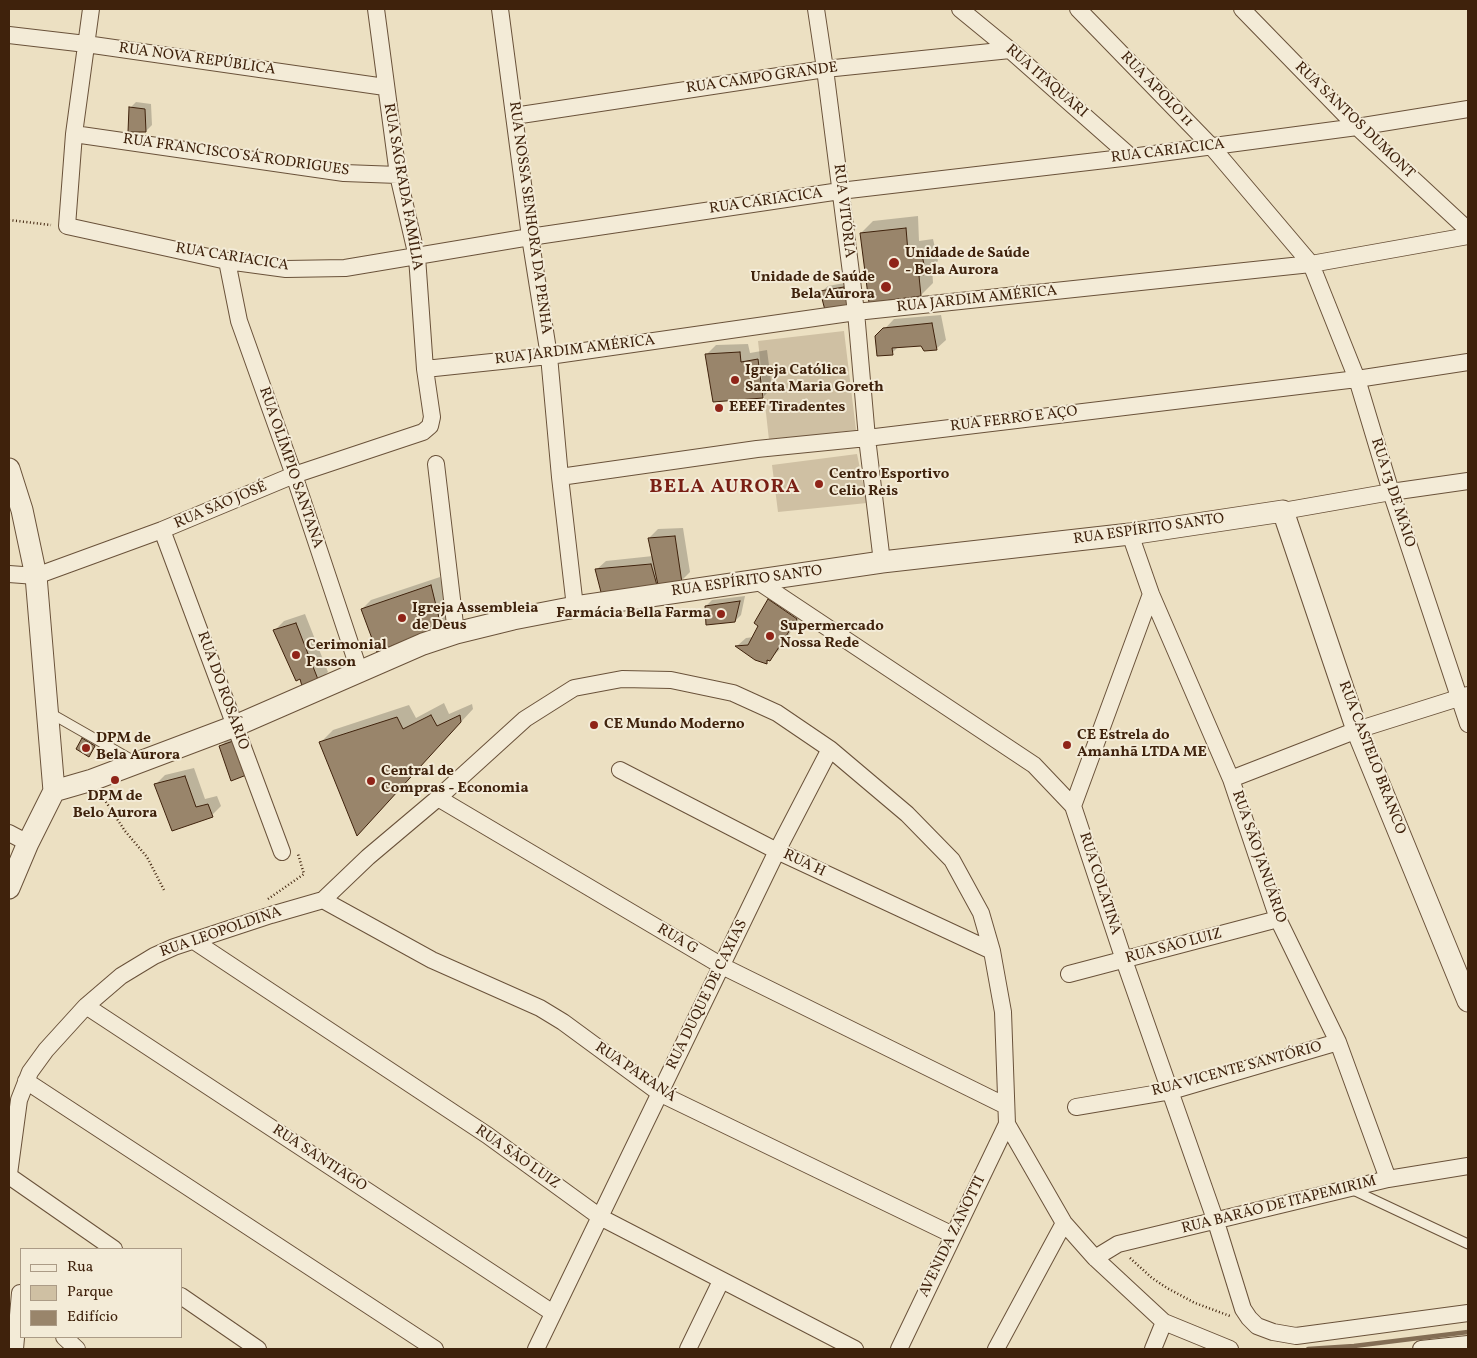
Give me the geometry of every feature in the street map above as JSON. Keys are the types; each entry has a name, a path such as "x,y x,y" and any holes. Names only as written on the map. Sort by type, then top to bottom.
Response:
{"street":[{"path":"67,226 74,134 91,9"},
{"name":"RUA SAGRADA FAMÍLIA","path":"376,9 398,175 417,257 425,369 432,417 430,426"},
{"name":"RUA NOSSA SENHORA DA PENHA","path":"500,9 530,237 549,356 560,477 575,607"},
{"name":"RUA VITÓRIA","path":"816,9 856,312 867,438 882,562"},
{"name":"RUA ITAQUARI","path":"960,9 1010,50 1131,157"},
{"name":"RUA APOLO 11","path":"1078,9 1211,146 1311,264"},
{"name":"RUA SANTOS DUMONT","path":"1242,9 1357,127 1468,230"},
{"name":"RUA NOVA REPÚBLICA","path":"9,35 86,44 385,87"},
{"name":"RUA CAMPO GRANDE","path":"514,116 825,69 1010,50"},
{"name":"RUA CARIACICA","path":"67,226 227,261 286,269 345,268 530,237 840,192 1131,157 1357,127 1468,109"},
{"name":"RUA FRANCISCO SÁ RODRIGUES","path":"74,134 335,171 398,175"},
{"name":"RUA JARDIM AMÉRICA","path":"425,369 549,356 856,312 1311,264 1468,236"},
{"name":"RUA OLÍMPIO SANTANA","path":"227,261 239,322 294,475 360,673"},
{"name":"RUA 13 DE MAIO","path":"1311,264 1357,380 1391,492 1464,696 1468,724"},
{"name":"RUA FERRO E AÇO","path":"560,477 757,449 867,438 1357,380 1468,362"},
{"name":"RUA SÃO JOSÉ","path":"9,574 36,576 162,530 294,475 423,432 430,426"},
{"path":"436,464 456,633"},
{"path":"9,469 22,510 36,576 54,791 28,843 9,888"},
{"name":"RUA ESPÍRITO SANTO","path":"54,791 92,780 235,726 423,644 513,618 575,607 882,562 1130,534 1468,481"},
{"name":"RUA CASTELO BRANCO","path":"1283,511 1357,730 1468,1001"},
{"name":"RUA DO ROSÁRIO","path":"162,530 235,726 289,849"},
{"name":"RUA SÃO JANUÁRIO","path":"1130,534 1151,594 1231,779 1278,918 1338,1042 1388,1180"},
{"name":"RUA COLATINA","path":"756,580 1034,765 1073,806 1124,960 1216,1222 1243,1309 1248,1318 1257,1326 1273,1332 1296,1336 1468,1313"},
{"path":"1073,806 1151,594"},
{"path":"324,900 368,857 438,798 525,719 574,688 622,679 671,680 733,693 778,713 830,749 907,814 952,860 981,913 992,951 1003,1012 1008,1124 1064,1223 1095,1258 1164,1322 1230,1349"},
{"path":"1231,779 1357,730 1464,696"},
{"name":"RUA DUQUE DE CAXIAS","path":"536,1349 777,851 830,749"},
{"name":"RUA H","path":"620,770 777,851 992,951"},
{"name":"RUA G","path":"438,798 722,966 1006,1106"},
{"path":"9,833 28,843"},
{"name":"RUA LEOPOLDINA","path":"9,1175 16,1116 19,1100 26,1082 38,1060 86,1006 121,976 174,947 271,915 324,900"},
{"name":"RUA PARANÁ","path":"324,900 432,960 540,1008 563,1022 661,1094 953,1235"},
{"name":"RUA SÃO LUIZ","path":"1069,974 1278,918"},
{"name":"RUA SÃO LUIZ","path":"194,941 487,1135 600,1217 847,1348"},
{"name":"RUA SANTIAGO","path":"86,1006 552,1313"},
{"name":"RUA VICENTE SANTÓRIO","path":"1076,1107 1171,1091 1338,1042"},
{"path":"26,1082 434,1349"},
{"name":"AVENIDA ZANOTTI","path":"899,1349 1008,1124"},
{"name":"RUA BARÃO DE ITAPEMIRIM","path":"1095,1258 1118,1244 1388,1180 1468,1166"},
{"path":"9,1175 113,1248"},
{"path":"996,1349 1064,1223"},
{"path":"688,1349 721,1281"},
{"path":"15,1349 17,1290"},
{"path":"182,1297 258,1349"},
{"path":"1153,1349 1164,1322"},
{"path":"65,1338 77,1349"},
{"path":"1421,1349 1464,1346"}],"lane":[{"path":"48,712 136,763"},
{"path":"1351,1189 1468,1244"}],"path":[{"path":"9,220 67,226"},
{"path":"92,780 125,831 147,857 164,890"},
{"path":"271,915 268,898 304,874 289,849"},
{"path":"1118,1244 1139,1267 1167,1288 1195,1303 1230,1316"}],"green space":[{"path":"844,331 856,430 769,440 758,341"},
{"name":"Centro Esportivo Celio Reis","path":"857,454 867,503 778,512 772,465"}],"building":[{"path":"129,107 145,109 146,132 128,132"},
{"name":"Unidade de Saúde - Bela Aurora","path":"906,228 908,252 921,250 926,274 919,276 921,296 869,303 860,233"},
{"path":"844,287 849,310 826,314 820,291"},
{"path":"932,323 937,350 924,351 921,346 892,348 893,355 877,356 875,336 883,328"},
{"name":"Igreja Católica Santa Maria Goreth","path":"740,352 741,362 758,359 763,398 713,402 705,354"},
{"path":"675,536 682,583 658,585 648,538"},
{"path":"651,564 658,589 602,596 595,569"},
{"name":"Igreja Assembleia de Deus","path":"431,585 441,626 377,652 361,609"},
{"name":"Supermercado Nossa Rede","path":"768,599 797,619 770,661 767,660 767,664 755,660 735,646 748,645 758,626 754,623"},
{"name":"Farmácia Bella Farma","path":"740,601 735,622 706,625 705,606"},
{"name":"Cerimonial Passon","path":"296,623 319,682 303,690 300,679 296,681 273,630"},
{"name":"Central de Compras - Economia","path":"431,715 437,726 460,715 461,722 357,836 319,742 397,717 403,729"},
{"name":"DPM de Bela Aurora","path":"82,738 95,746 89,757 76,749"},
{"path":"236,740 249,774 231,781 219,746"},
{"path":"185,776 196,807 208,804 213,817 172,831 154,784"}],"waterway":[{"path":"1308,1349 1354,1346 1468,1332"}],"place":[{"name":"Unidade de Saúde - Bela Aurora","path":"894,263"},
{"name":"Unidade de Saúde Bela Aurora","path":"886,287"},
{"name":"Igreja Católica Santa Maria Goreth","path":"735,380"},
{"name":"EEEF Tiradentes","path":"719,408"},
{"name":"Centro Esportivo Celio Reis","path":"819,484"},
{"name":"Farmácia Bella Farma","path":"721,614"},
{"name":"Igreja Assembleia de Deus","path":"402,618"},
{"name":"Supermercado Nossa Rede","path":"770,636"},
{"name":"Cerimonial Passon","path":"296,655"},
{"name":"CE Mundo Moderno","path":"594,725"},
{"name":"CE Estrela do Amanhã LTDA ME","path":"1067,745"},
{"name":"DPM de Bela Aurora","path":"86,748"},
{"name":"DPM de Belo Aurora","path":"115,780"},
{"name":"Central de Compras - Economia","path":"371,781"}],"district":[{"name":"BELA AURORA","path":"725,488"}]}
